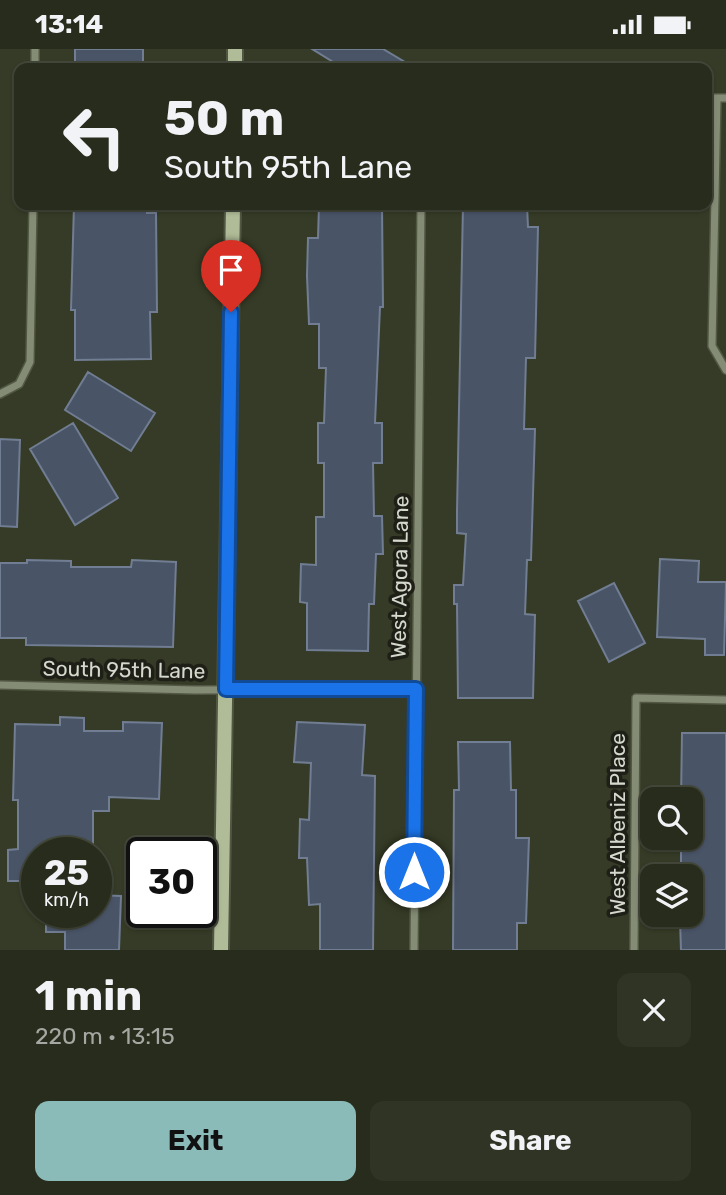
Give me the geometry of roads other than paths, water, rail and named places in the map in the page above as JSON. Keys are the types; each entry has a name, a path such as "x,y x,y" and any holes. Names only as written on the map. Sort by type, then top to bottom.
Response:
{"street":[{"path":"712,98 726,98"},
{"path":"717,98 712,346 726,370"},
{"path":"0,394 19,384 30,362 33,210"},
{"path":"221,950 233,210"},
{"name":"West Agora Lane","path":"414,950 421,210"},
{"name":"South 95th Lane","path":"0,685 416,689"},
{"name":"West Albeniz Place","path":"634,950 636,698 726,700"}]}
